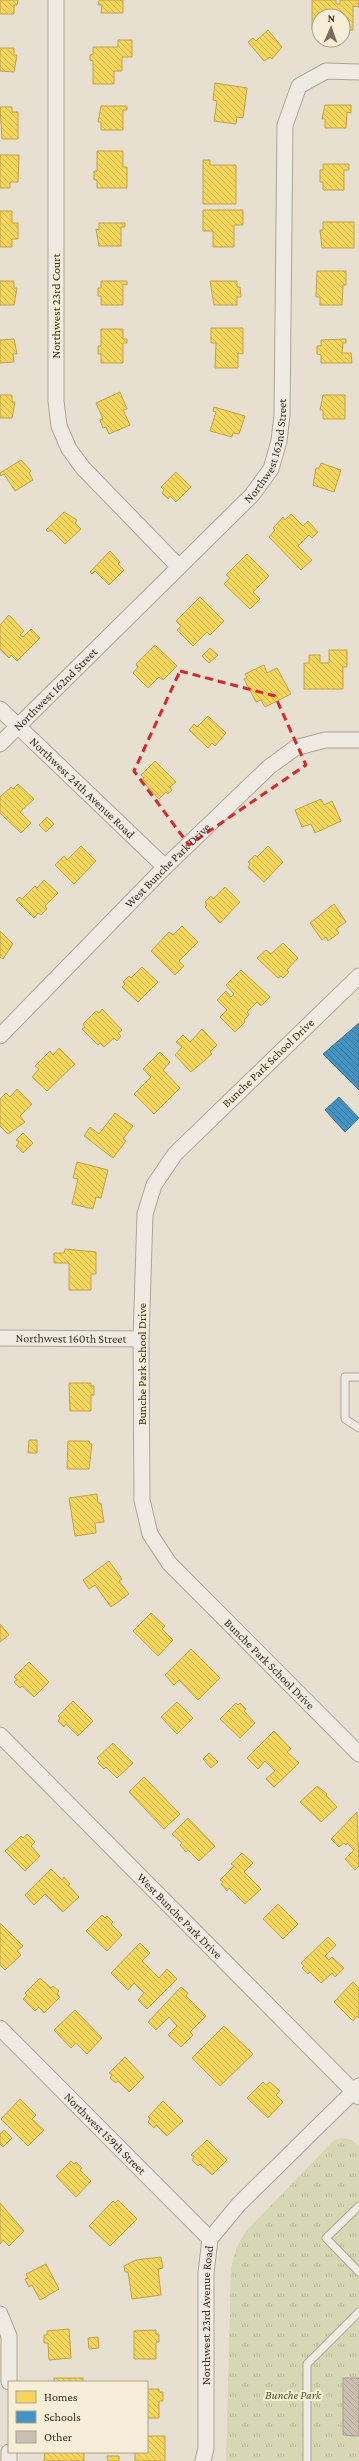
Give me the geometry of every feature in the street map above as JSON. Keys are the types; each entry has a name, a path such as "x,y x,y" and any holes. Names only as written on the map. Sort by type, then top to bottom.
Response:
{"street":[{"name":"Northwest 23rd Court","path":"56,0 56,401 59,426 69,449 83,468 178,567"},
{"name":"Northwest 162nd Street","path":"0,744 252,495 271,469 279,441 282,415 285,125 299,86 326,71 359,72"},
{"name":"Northwest 24th Avenue Road","path":"0,709 166,867"},
{"name":"West Bunche Park Drive","path":"0,1036 166,867 269,767 294,748 325,740 359,740"},
{"name":"Bunche Park School Drive","path":"359,976 175,1154 154,1185 145,1214 141,1339 142,1500 150,1534 169,1563 359,1754"},
{"name":"Northwest 160th Street","path":"0,1338 141,1339"},
{"name":"West Bunche Park Drive","path":"0,1735 357,2092"},
{"name":"Northwest 159th Street","path":"0,2028 210,2239"},
{"name":"Northwest 23rd Avenue Road","path":"203,2461 206,2448 206,2273 210,2239 239,2204 357,2092"},
{"path":"1,2316 9,2336 9,2381"}],"lane":[{"path":"359,1377 345,1377 345,1419 359,1428"},
{"path":"359,2206 326,2238 359,2272"},
{"path":"307,2461 307,2364 359,2312"}],"highlighted area":[{"path":"180,671 275,696 306,765 189,845 134,771"}],"green space":[{"name":"Bunche Park","path":"343,2138 352,2140 359,2147 359,2461 226,2461 231,2268 236,2249 246,2231 334,2140"}],"building: Homes":[{"path":"0,0 18,0 17,5 14,5 14,14 0,14"},
{"path":"99,0 123,0 123,13 101,13 102,5 98,5"},
{"path":"312,0 336,0 336,4 340,4 340,0 359,0 359,7 353,6 353,30 351,30 351,8 312,8"},
{"path":"268,30 282,47 272,59 270,57 264,61 248,42 253,38 256,41"},
{"path":"118,40 132,40 132,57 122,57 122,71 114,71 114,84 93,84 93,61 90,60 90,55 93,54 93,47 118,47"},
{"path":"0,48 14,48 14,55 17,55 14,72 0,71"},
{"path":"215,83 247,88 243,118 237,117 236,124 214,121 217,101 213,100"},
{"path":"325,105 351,105 351,113 347,112 346,128 325,128 325,119 322,119"},
{"path":"101,106 127,106 127,110 123,110 123,130 101,130 101,122 98,122"},
{"path":"0,107 12,107 12,112 18,112 18,139 2,139"},
{"path":"97,151 123,151 123,167 127,167 127,188 97,188 97,180 94,180 94,171 97,171"},
{"path":"0,155 19,155 18,182 10,182 10,188 0,188"},
{"path":"203,160 210,160 210,165 236,165 236,204 203,204"},
{"path":"323,164 349,164 349,170 344,170 344,190 323,190 323,182 320,182 320,170 323,170"},
{"path":"203,210 243,210 243,225 234,225 234,247 213,247 213,231 203,231"},
{"path":"0,211 12,211 12,223 18,223 18,239 12,239 12,247 0,247"},
{"path":"323,222 354,222 354,248 322,248 320,230 323,230"},
{"path":"99,223 125,223 125,227 121,227 121,246 99,246 96,229 99,230"},
{"path":"317,271 346,271 346,285 343,285 342,305 320,305 320,297 316,297"},
{"path":"0,281 14,281 14,288 17,288 14,305 0,305"},
{"path":"101,281 127,281 127,285 123,284 123,305 101,305 101,296 98,296 98,288 101,288"},
{"path":"210,281 237,281 237,287 240,287 241,297 237,297 237,305 214,305"},
{"path":"211,328 243,328 243,354 238,353 238,368 215,368 216,343 211,343"},
{"path":"101,329 123,329 123,339 127,339 127,343 123,343 123,363 101,363 101,354 98,354 98,346 101,346"},
{"path":"14,339 17,354 13,354 14,362 0,363 0,340"},
{"path":"346,339 346,343 343,343 342,353 351,353 352,363 321,363 321,355 317,354 317,346 321,346 321,340"},
{"path":"120,392 127,409 123,410 130,425 109,434 106,427 103,428 100,420 103,419 96,403"},
{"path":"0,395 12,395 12,402 15,402 12,418 0,418"},
{"path":"323,395 345,395 345,419 323,419 323,410 320,410"},
{"path":"214,407 245,416 239,434 233,433 232,437 210,431 216,412 213,411"},
{"path":"21,460 31,471 29,473 33,480 15,491 4,474 1,476 0,473"},
{"path":"321,463 341,470 334,492 313,485 316,468 319,468"},
{"path":"176,472 191,487 176,502 170,496 168,499 162,493 164,490 161,487"},
{"path":"64,512 77,520 75,523 81,529 65,544 51,530 48,532 46,530"},
{"path":"291,514 303,526 308,521 318,532 312,538 309,535 298,546 312,560 301,570 269,537 275,530 273,528 283,517 285,520"},
{"path":"110,551 120,562 118,564 124,570 109,585 95,571 92,574 90,572"},
{"path":"247,554 269,576 253,592 260,599 250,609 224,584 230,578 226,575"},
{"path":"200,597 224,621 210,635 207,632 193,646 177,630 181,626 176,621"},
{"path":"9,615 24,631 20,635 23,637 31,629 40,638 17,661 11,655 9,658 0,649 0,625"},
{"path":"155,645 177,666 163,680 159,677 148,688 133,673 138,667 136,664"},
{"path":"210,648 218,655 209,663 202,656"},
{"path":"329,650 347,650 347,667 343,667 343,689 304,689 304,663 309,663 309,655 320,655 320,663 329,663"},
{"path":"264,665 267,673 277,668 291,694 265,707 261,700 256,702 244,679 247,677 245,674"},
{"path":"208,716 226,733 215,746 212,743 208,748 189,730 194,724 197,727"},
{"path":"155,761 176,782 170,787 172,790 168,794 166,792 159,799 142,781 144,778 141,775"},
{"path":"18,784 34,799 20,812 31,823 21,833 0,813 0,797 11,787 13,789"},
{"path":"321,799 324,805 332,801 341,821 315,833 311,824 302,827 295,810"},
{"path":"47,817 54,824 46,832 39,825"},
{"path":"81,846 96,861 74,884 55,865 64,856 67,860"},
{"path":"268,846 283,862 264,882 248,867 250,864 248,862 255,855 257,857"},
{"path":"44,880 58,893 45,906 47,909 41,915 38,913 34,918 16,900 19,897 22,899 35,886 37,888"},
{"path":"225,887 240,902 220,923 205,907 207,905 205,902 211,896 213,899"},
{"path":"334,904 346,922 336,929 339,933 328,941 326,937 322,940 310,923"},
{"path":"182,926 198,942 179,961 184,966 175,975 151,951 169,932 173,935"},
{"path":"0,931 13,944 3,959 0,957"},
{"path":"283,943 298,958 287,970 289,972 283,978 281,976 278,978 257,958 266,950 271,954"},
{"path":"142,967 158,982 138,1002 122,987 125,984 123,982 129,976 131,978"},
{"path":"241,970 270,997 261,1006 257,1002 247,1012 249,1015 244,1020 245,1022 235,1032 220,1017 227,1010 217,1000 226,991 231,997 234,994 226,985"},
{"path":"102,1009 122,1030 118,1033 121,1036 117,1041 114,1038 104,1047 100,1043 98,1045 82,1029 85,1027 83,1024 96,1011 99,1013"},
{"path":"202,1029 217,1045 210,1052 212,1054 191,1072 175,1055 182,1047 176,1042 183,1035 190,1042"},
{"path":"59,1048 75,1064 47,1091 32,1077 39,1069 35,1066 50,1051 53,1055"},
{"path":"160,1052 170,1062 163,1070 180,1088 154,1114 134,1094 151,1077 143,1069"},
{"path":"17,1089 32,1104 20,1116 25,1122 8,1134 0,1126 0,1099 6,1093 10,1097"},
{"path":"115,1113 133,1126 123,1139 126,1141 113,1158 84,1136 90,1127 99,1134"},
{"path":"23,1133 33,1143 23,1153 16,1146 19,1142 16,1140"},
{"path":"77,1162 108,1170 101,1198 96,1197 93,1209 72,1204 78,1179 73,1178"},
{"path":"65,1249 96,1252 96,1274 91,1274 91,1290 69,1290 69,1263 54,1263 54,1253 64,1253"},
{"path":"69,1383 91,1383 91,1386 94,1386 94,1395 91,1395 91,1411 70,1411"},
{"path":"29,1440 37,1440 37,1453 28,1453"},
{"path":"68,1441 89,1441 90,1444 92,1444 89,1469 67,1469"},
{"path":"97,1494 98,1503 101,1503 104,1522 95,1523 96,1533 75,1536 69,1498"},
{"path":"109,1561 122,1579 119,1581 129,1594 111,1607 95,1585 89,1589 83,1580"},
{"path":"151,1613 165,1626 162,1629 173,1640 158,1656 133,1631"},
{"path":"0,1624 9,1635 0,1642"},
{"path":"191,1649 220,1678 198,1700 179,1680 174,1685 165,1675"},
{"path":"29,1662 49,1682 34,1697 22,1686 20,1688 14,1682 17,1680 14,1677"},
{"path":"73,1701 93,1721 78,1736 66,1724 64,1727 58,1721 60,1718 58,1716"},
{"path":"177,1702 193,1718 177,1734 161,1717"},
{"path":"236,1703 238,1705 240,1703 246,1709 244,1711 255,1723 240,1738 220,1719"},
{"path":"274,1731 291,1749 287,1752 299,1763 274,1787 266,1779 275,1771 265,1761 258,1769 247,1758"},
{"path":"113,1743 133,1763 117,1778 106,1767 104,1769 98,1763 100,1761 97,1758"},
{"path":"209,1753 218,1762 211,1768 203,1759"},
{"path":"144,1777 180,1814 164,1829 129,1792"},
{"path":"317,1786 327,1794 326,1795 337,1807 321,1822 300,1802"},
{"path":"357,1812 359,1866 355,1870 345,1859 354,1850 347,1843 346,1845 344,1843 339,1847 331,1839"},
{"path":"188,1818 215,1846 199,1861 188,1850 186,1852 180,1845 182,1843 172,1834"},
{"path":"27,1834 35,1842 31,1846 40,1856 25,1871 5,1851 21,1836 23,1838"},
{"path":"242,1853 253,1863 244,1872 261,1889 245,1904 229,1888 227,1891 221,1884 223,1882 220,1880 234,1866 231,1864"},
{"path":"51,1869 62,1880 64,1877 70,1884 68,1885 79,1897 63,1912 45,1894 34,1905 25,1895"},
{"path":"278,1904 298,1924 283,1939 263,1919"},
{"path":"102,1915 105,1918 107,1916 113,1922 111,1924 122,1935 107,1951 86,1931"},
{"path":"0,1923 23,1946 17,1951 21,1955 5,1970 0,1965"},
{"path":"328,1937 336,1945 325,1956 329,1960 332,1957 344,1968 335,1977 332,1973 321,1983 310,1972 308,1974 302,1968 304,1966 301,1963"},
{"path":"140,1943 150,1953 142,1961 159,1978 167,1969 177,1979 147,2009 138,2000 144,1993 134,1983 128,1990 111,1973"},
{"path":"40,1978 51,1988 53,1986 59,1991 57,1994 60,1997 44,2013 39,2007 35,2011 23,1999 27,1995 25,1993"},
{"path":"353,1982 359,1988 359,2018 357,2016 353,2021 334,2002"},
{"path":"181,1987 188,1993 186,1996 206,2016 190,2032 193,2035 181,2047 168,2035 177,2026 169,2017 156,2030 148,2022"},
{"path":"75,2010 102,2038 87,2054 76,2043 71,2048 54,2030"},
{"path":"224,2026 253,2054 220,2086 192,2058"},
{"path":"125,2057 144,2077 129,2092 118,2081 116,2083 110,2078 112,2075 109,2073"},
{"path":"263,2082 266,2085 270,2082 280,2091 276,2095 283,2102 268,2118 247,2098"},
{"path":"20,2099 36,2115 32,2119 44,2130 28,2146 1,2119"},
{"path":"163,2101 183,2121 167,2136 156,2125 154,2128 148,2122 150,2119 148,2117"},
{"path":"4,2130 12,2138 3,2147 0,2144 0,2134"},
{"path":"207,2140 227,2160 212,2175 200,2164 198,2166 192,2160 194,2157 191,2155"},
{"path":"71,2161 74,2164 76,2162 82,2168 80,2170 91,2181 76,2197 56,2176"},
{"path":"118,2200 137,2219 110,2246 89,2226 113,2201 115,2203"},
{"path":"0,2203 24,2231 9,2246 3,2240 0,2244"},
{"path":"161,2257 163,2268 158,2269 161,2295 132,2299 128,2272 125,2272 124,2266 136,2260"},
{"path":"46,2264 59,2289 40,2300 32,2285 29,2287 25,2279 28,2278 26,2274"},
{"path":"69,2329 71,2358 49,2360 48,2343 44,2343 44,2335 47,2335 47,2331"},
{"path":"156,2330 156,2334 159,2334 159,2342 156,2342 156,2359 134,2359 134,2331"},
{"path":"98,2337 99,2348 89,2349 88,2338"},
{"path":"54,2378 83,2378 83,2381 54,2381"},
{"path":"148,2389 159,2389 159,2392 163,2392 163,2401 159,2401 159,2418 148,2418"},
{"path":"148,2436 165,2436 165,2461 135,2461 135,2453 148,2453"},
{"path":"45,2453 84,2453 84,2461 44,2461"},
{"path":"107,2456 119,2456 119,2461 108,2461"}],"building: Schools":[{"path":"359,1023 359,1090 323,1054"},
{"path":"339,1097 359,1118 345,1132 325,1110"}],"building: Other":[{"path":"343,2378 359,2378 359,2436 343,2435"}]}
